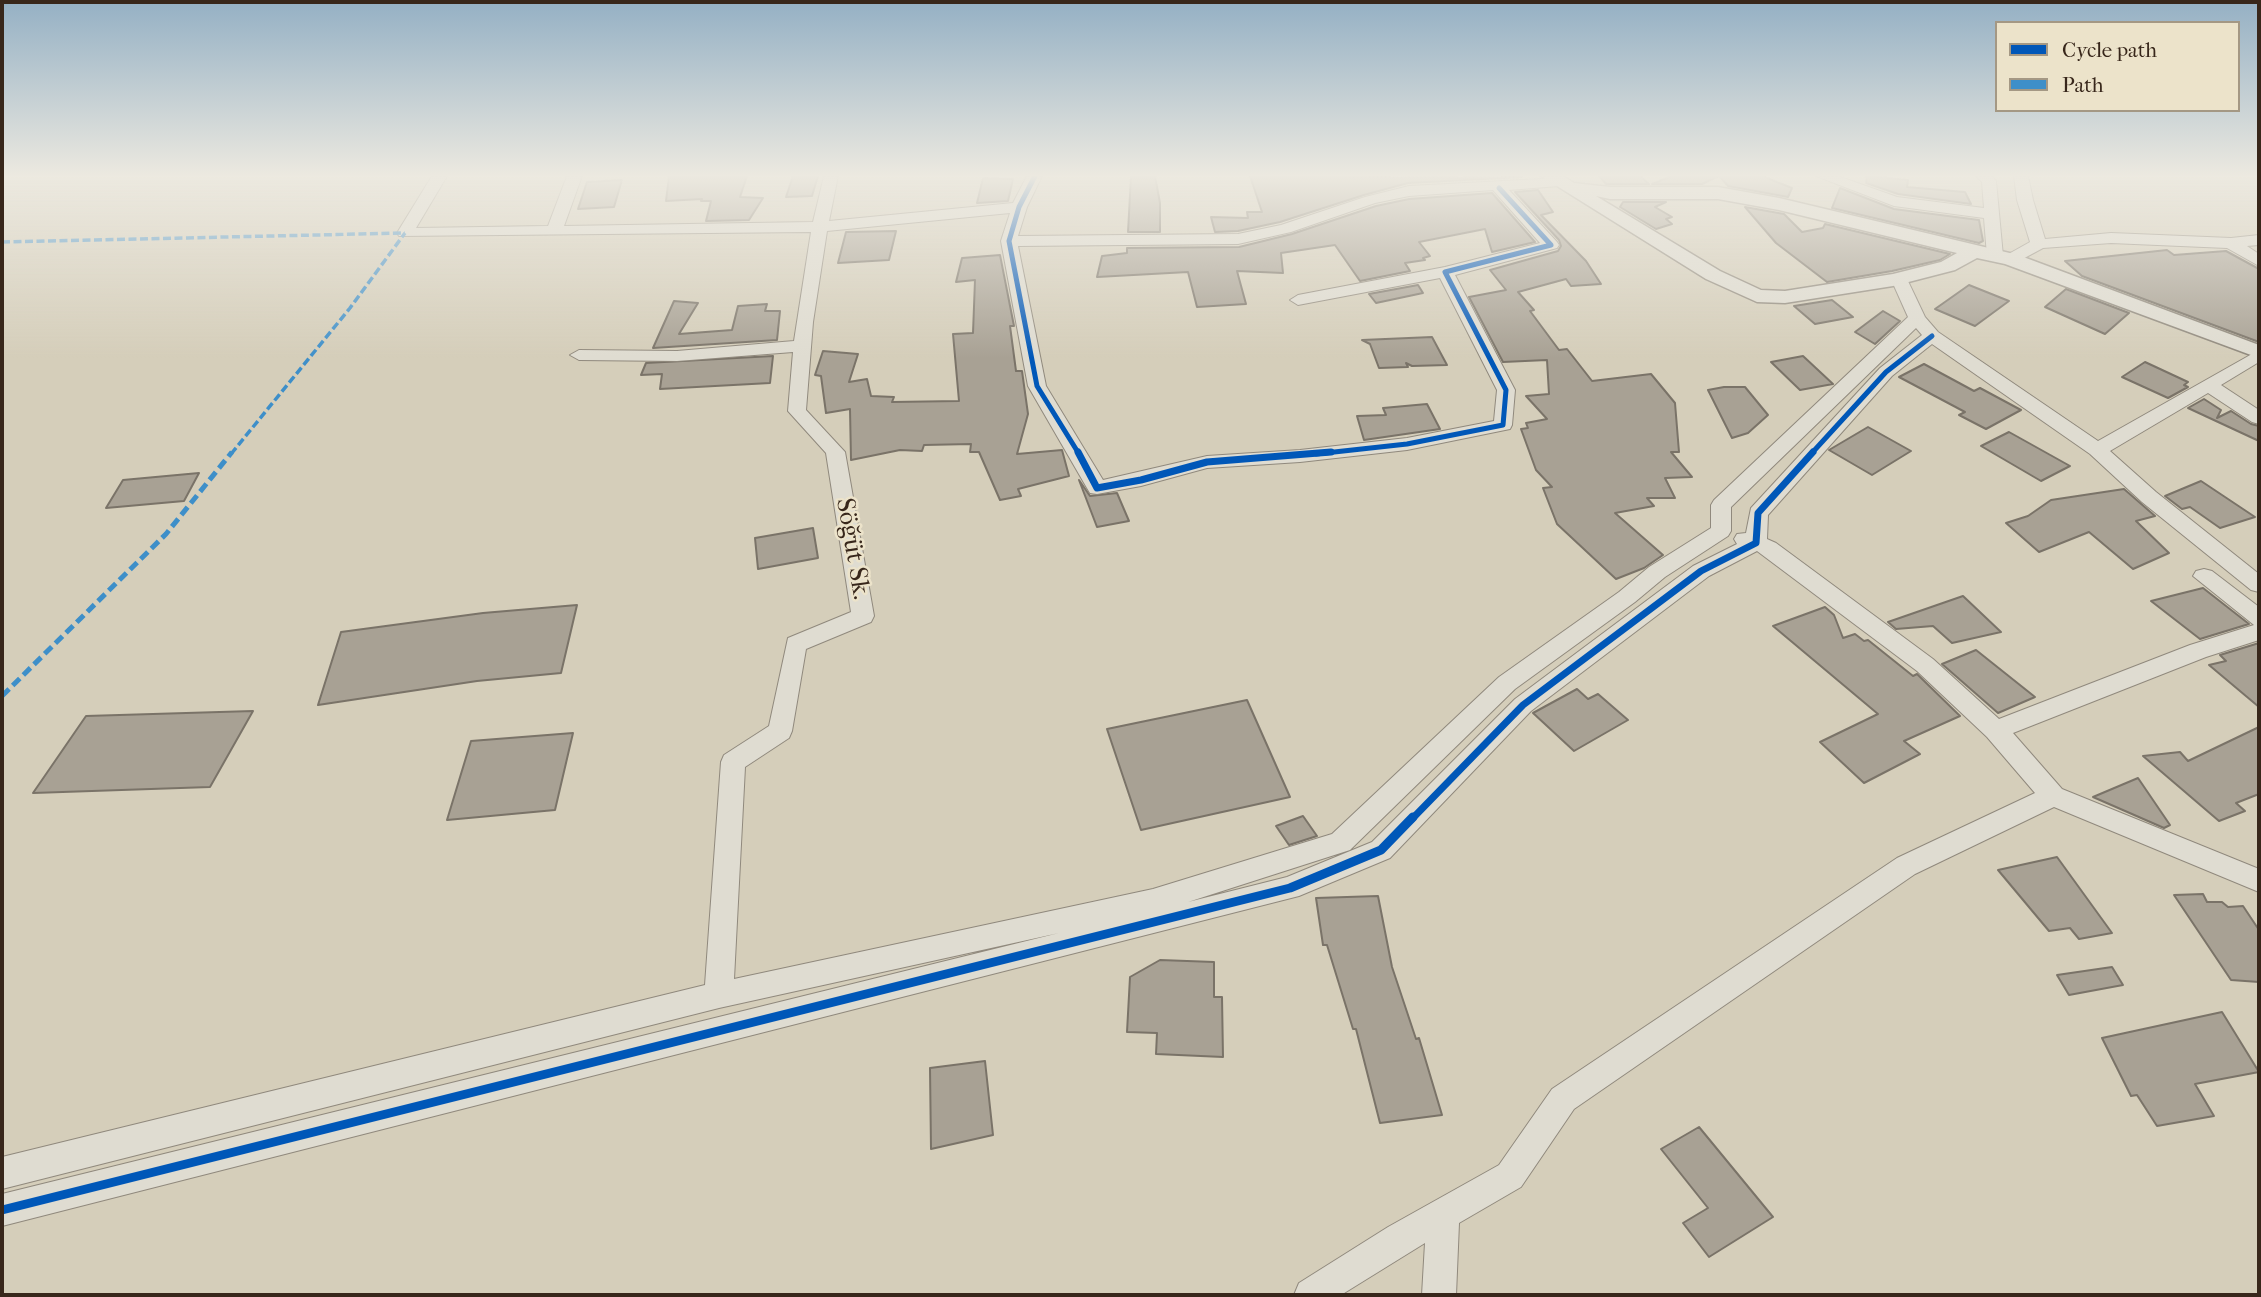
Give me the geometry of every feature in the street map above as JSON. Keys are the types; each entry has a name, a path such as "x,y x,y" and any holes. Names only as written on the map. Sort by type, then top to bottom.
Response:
{"street":[{"name":"Söğüt Sk.","path":"719,995 733,762 780,731 796,644 863,616 835,452 797,411 801,346 818,237"},
{"path":"1010,237 1037,387 1097,488 1142,480 1174,469 1208,462 1300,456 1407,444 1503,425 1506,390 1445,272"},
{"path":"1009,241 1238,239 1250,237"},
{"path":"1298,300 1445,272 1551,245 1543,237"},
{"path":"1650,237 1713,275 1757,296 1785,298 1899,279 2039,244 2111,238 2231,243 2259,240"},
{"path":"1915,237 1993,255 2259,354"},
{"path":"1993,237 1993,255"},
{"path":"2037,237 2039,244"},
{"path":"2231,243 2259,261"},
{"path":"1899,279 1924,327 2097,450 2149,497 2259,585"},
{"path":"1721,531 1721,505 1924,327"},
{"path":"1756,544 1758,513 1924,327"},
{"path":"579,355 677,356 801,346"},
{"path":"2097,450 2259,354"},
{"path":"2209,384 2259,418"},
{"path":"1721,531 1769,548 1925,665 1996,730 2053,796 2259,881"},
{"path":"2,1173 719,995 1153,901 1341,842 1507,683 1627,597 1657,572 1721,531"},
{"path":"2,1210 1290,888 1381,850 1523,705 1701,571 1756,544"},
{"path":"2204,576 2259,619"},
{"path":"1996,730 2198,651 2259,632"},
{"path":"1311,1295 1510,1176 1563,1099 1906,866 2053,796"},
{"path":"1439,1295 1443,1214"}],"building":[{"path":"845,237 895,237 889,260 838,263"},
{"path":"1282,237 1447,237 1419,242 1430,256 1423,258 1425,260 1405,263 1410,271 1360,281 1335,245 1281,253 1283,273 1237,271 1246,304 1197,307 1188,272 1097,277 1102,256 1127,253 1127,248 1239,247"},
{"path":"1487,237 1530,237 1535,242 1492,252"},
{"path":"1556,237 1562,237 1586,261 1601,284 1571,286 1566,279 1518,292 1534,310 1530,311 1559,350 1567,349 1592,381 1651,374 1675,403 1679,452 1671,452 1692,477 1665,478 1675,498 1647,498 1654,506 1615,513 1663,555 1644,568 1616,579 1557,524 1543,488 1552,487 1536,470 1521,429 1528,428 1526,423 1547,419 1526,396 1549,394 1547,360 1503,362 1469,297 1506,290 1490,270 1558,251 1561,246"},
{"path":"1770,237 1877,237 1950,254 1940,260 1892,271 1827,282"},
{"path":"1952,237 1982,237 1983,241 1979,243"},
{"path":"2167,250 2174,255 2226,251 2259,269 2259,342 2082,276 2065,261"},
{"path":"1000,255 1014,326 1010,326 1016,371 1022,371 1028,414 1017,454 1062,450 1069,476 1018,489 1021,496 1000,500 979,452 970,452 971,444 924,445 922,451 900,450 851,460 850,409 826,413 821,376 815,375 823,351 858,354 849,382 867,379 871,396 894,397 892,402 959,401 953,334 973,333 975,280 956,282 962,258"},
{"path":"1418,285 1423,293 1376,303 1369,294"},
{"path":"1969,285 2009,301 1975,326 1935,309"},
{"path":"2066,289 2129,313 2105,334 2045,307"},
{"path":"1832,300 1853,317 1815,324 1794,306"},
{"path":"674,301 698,303 679,334 732,330 738,306 767,304 765,311 780,311 777,340 653,348"},
{"path":"1883,311 1900,321 1875,344 1855,332"},
{"path":"1432,337 1447,365 1412,366 1406,363 1408,367 1379,368 1370,344 1362,340"},
{"path":"773,356 770,383 660,389 662,374 641,375 646,363"},
{"path":"1803,356 1833,384 1800,390 1771,362"},
{"path":"2145,362 2188,382 2184,385 2188,387 2168,398 2122,377"},
{"path":"1924,364 1974,391 1980,388 2021,410 1986,429 1959,415 1965,412 1899,377"},
{"path":"1745,387 1768,415 1748,433 1732,438 1708,390"},
{"path":"2204,399 2221,410 2217,418 2231,411 2259,426 2259,441 2188,408"},
{"path":"1427,404 1440,429 1364,440 1357,416 1386,415 1383,408"},
{"path":"1868,427 1911,451 1872,475 1829,450"},
{"path":"2009,432 2070,466 2041,481 1981,446"},
{"path":"199,473 184,501 106,508 123,480"},
{"path":"1079,480 1090,496 1117,493 1129,521 1097,527"},
{"path":"2201,481 2255,517 2220,528 2190,507 2182,509 2165,496"},
{"path":"2124,489 2155,516 2136,521 2169,553 2133,569 2089,532 2039,552 2006,523 2028,516 2051,500"},
{"path":"813,528 818,558 758,569 755,538"},
{"path":"2203,588 2249,624 2200,639 2151,601"},
{"path":"1963,596 2001,632 1952,643 1933,626 1896,629 1888,622"},
{"path":"577,605 561,673 477,681 318,705 341,632 483,613"},
{"path":"1825,607 1834,615 1843,638 1855,634 1864,641 1868,640 1913,676 1917,674 1960,716 1904,741 1920,754 1864,783 1820,742 1878,714 1773,626"},
{"path":"2259,643 2259,707 2209,665 2226,661 2220,655"},
{"path":"1976,650 2035,697 1998,713 1942,664"},
{"path":"1577,689 1588,699 1598,694 1628,720 1574,751 1533,713"},
{"path":"1247,700 1290,797 1141,830 1107,729"},
{"path":"253,711 210,787 33,793 86,716"},
{"path":"2259,727 2259,794 2236,803 2245,811 2219,821 2143,756 2180,752 2188,761"},
{"path":"573,733 555,810 447,820 471,741"},
{"path":"2138,778 2170,825 2164,828 2093,797"},
{"path":"1303,816 1317,836 1289,845 1276,826"},
{"path":"2057,857 2112,933 2079,939 2070,928 2049,931 1998,870"},
{"path":"2203,894 2207,902 2222,902 2228,907 2243,906 2259,930 2259,982 2231,980 2174,895"},
{"path":"1378,896 1392,967 1416,1039 1419,1038 1442,1115 1380,1123 1356,1029 1353,1029 1327,945 1323,945 1316,898"},
{"path":"1160,960 1214,962 1214,997 1222,997 1223,1057 1156,1054 1157,1033 1127,1032 1130,977"},
{"path":"2112,967 2123,985 2069,995 2057,975"},
{"path":"2222,1012 2259,1072 2195,1084 2214,1116 2157,1126 2137,1095 2131,1096 2102,1038"},
{"path":"985,1061 993,1135 931,1149 930,1068"},
{"path":"1699,1127 1773,1217 1709,1257 1683,1223 1708,1208 1661,1149"}],"marked path":[{"path":"2,242 247,237"},
{"path":"2,696 166,534 350,308 402,237"}],"cycle path":[{"path":"1010,237 1037,386 1097,488 1141,480 1207,462 1300,456 1407,444 1503,425 1506,390 1445,272 1551,245 1543,237"},
{"path":"2,1210 1290,888 1381,850 1523,705 1701,571 1756,543 1758,513 1886,372 1932,336"}]}
